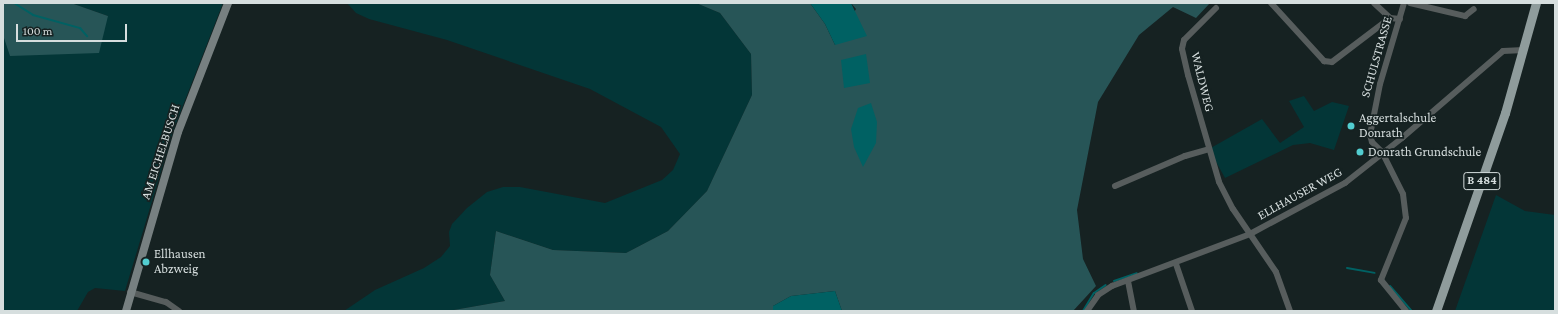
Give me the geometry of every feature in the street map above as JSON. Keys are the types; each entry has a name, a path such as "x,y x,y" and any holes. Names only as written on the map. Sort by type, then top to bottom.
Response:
{"main road":[{"name":"B 484","path":"1436,311 1505,113 1536,3"}],"street":[{"name":"AM EICHELBUSCH","path":"126,311 130,292 178,132 228,3"},
{"path":"1271,3 1324,61 1332,62 1390,18"},
{"path":"1374,3 1390,18 1400,19"},
{"name":"SCHULSTRASSE","path":"1404,3 1380,84 1371,127 1372,142 1382,152 1402,194 1406,218 1381,280 1406,311"},
{"path":"1410,3 1465,16 1474,8"},
{"name":"WALDWEG","path":"1216,8 1184,40 1182,50 1219,182 1233,209 1276,272 1290,311"},
{"name":"ELLHAUSER WEG","path":"1087,311 1098,295 1128,281 1176,264 1250,234 1345,183 1503,51 1524,50"},
{"path":"1115,186 1186,156 1209,149"},
{"path":"1176,264 1192,311"},
{"path":"1128,281 1134,311"},
{"path":"130,292 166,302 179,311"}],"shaded area":[{"path":"3,3 71,3 108,16 99,53 10,56 3,35"},
{"path":"71,3 223,3 173,131 125,291 95,288 88,292 77,311 3,311 3,35 108,16"},
{"path":"347,3 696,3 720,13 751,54 752,95 707,191 668,231 626,253 553,250 496,231 490,275 505,301 448,311 344,311 375,290 424,268 441,257 450,246 449,232 452,224 467,208 487,192 503,187 520,187 605,203 662,180 673,170 680,154 661,127 590,89 447,40 369,19 356,13"},
{"path":"696,3 810,3 825,24 835,45 856,9 851,3 1210,3 1196,18 1173,7 1139,35 1098,102 1077,210 1083,259 1096,286 1073,311 842,311 835,291 791,296 773,306 773,311 448,311 505,301 490,275 496,231 553,250 626,253 668,231 707,191 752,95 751,54 720,13"},
{"path":"810,3 851,3 867,36 835,45 825,24"},
{"path":"866,54 870,83 844,88 841,60"},
{"path":"1304,96 1314,111 1332,102 1349,106 1334,150 1310,143 1293,145 1225,178 1209,149 1262,119 1280,143 1304,127 1289,101"},
{"path":"871,103 877,122 876,143 863,167 854,147 851,129 858,108"},
{"path":"1496,195 1525,211 1555,215 1555,311 1455,311"},
{"path":"835,291 842,311 773,311 773,306 791,296"}],"waterway":[{"path":"14,3 33,15 80,28 87,36"},
{"path":"1347,268 1375,273"},
{"path":"1114,281 1137,273"},
{"path":"1083,311 1094,293 1106,285"},
{"path":"1390,286 1412,311"}],"place":[{"name":"Aggertalschule Donrath","path":"1351,126"},
{"name":"Donrath Grundschule","path":"1360,152"},
{"name":"Ellhausen Abzweig","path":"146,262"}]}
